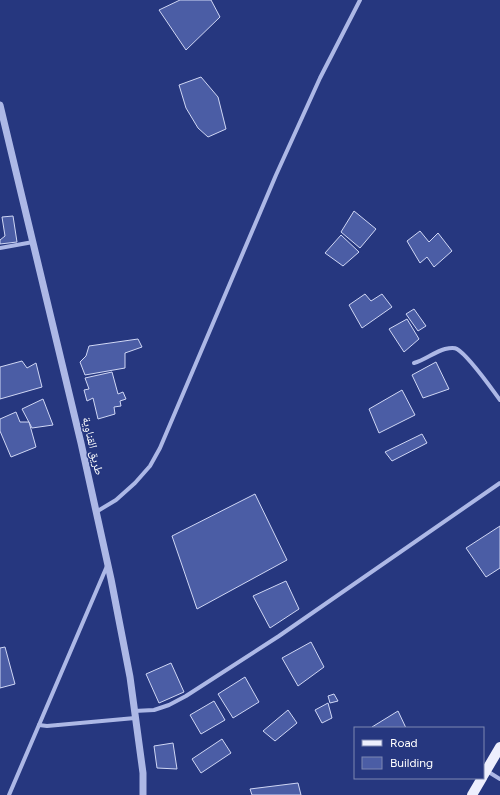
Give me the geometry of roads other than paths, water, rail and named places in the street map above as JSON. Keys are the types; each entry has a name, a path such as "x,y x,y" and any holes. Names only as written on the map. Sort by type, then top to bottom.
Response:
{"main road":[{"path":"484,775 500,747"},
{"path":"472,795 482,779"}],"street":[{"path":"96,512 116,500 135,483 150,466 160,448 276,175 320,78 360,0"},
{"name":"طريق القناوية","path":"0,105 81,443 108,565 127,664 143,773 143,795"},
{"path":"0,248 33,242"},
{"path":"414,363 445,349 454,348 459,350 470,361 500,400"},
{"path":"40,725 47,726 134,714 169,705 186,696 279,636 500,483"},
{"path":"9,795 108,565"},
{"path":"484,775 500,779"}]}
